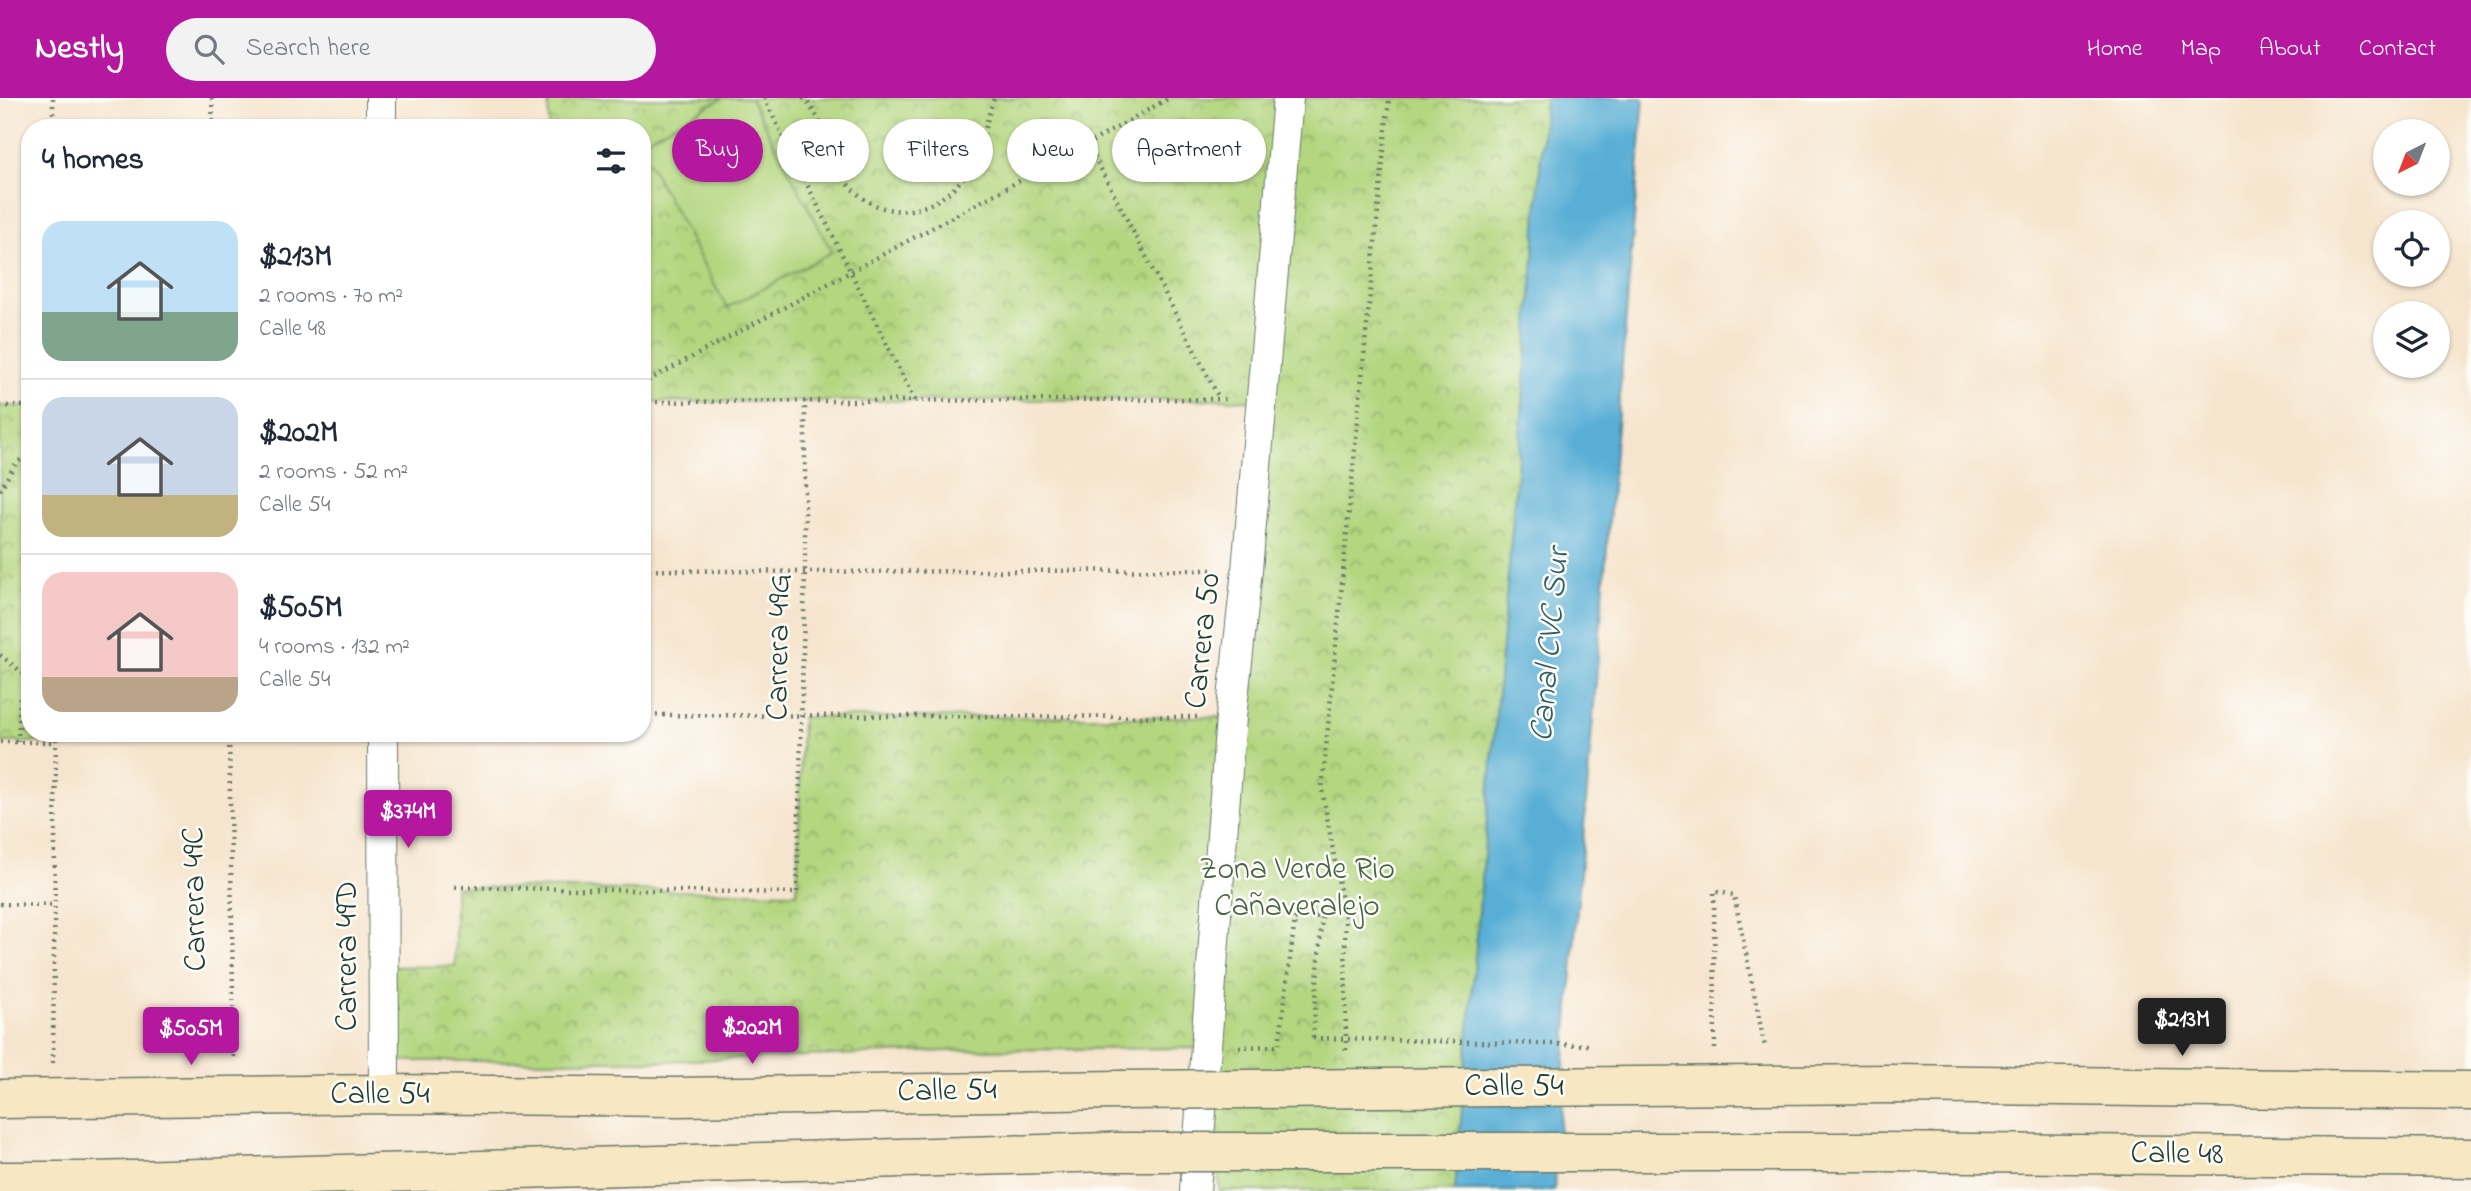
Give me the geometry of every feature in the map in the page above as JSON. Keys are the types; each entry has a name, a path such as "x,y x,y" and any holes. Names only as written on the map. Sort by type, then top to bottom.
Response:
{"main road":[{"name":"Calle 54","path":"0,1099 384,1094 678,1097 1120,1090 1893,1084 2471,1091"},
{"name":"Calle 54","path":"0,1181 95,1186 1109,1153 1882,1152"},
{"name":"Calle 48","path":"1882,1152 2471,1158"}],"street":[{"path":"381,98 381,119"},
{"name":"Carrera 50","path":"1195,1191 1231,717 1247,570 1289,98"},
{"name":"Carrera 49D","path":"383,742 384,1094"}],"path":[{"path":"52,98 53,119"},
{"path":"212,98 213,119"},
{"path":"764,98 915,401"},
{"path":"803,98 815,110 840,174 865,202 898,212 928,207 950,191 970,168 980,148 994,98"},
{"path":"1098,138 1169,98"},
{"path":"1346,1055 1345,918 1322,789 1389,98"},
{"path":"1098,163 1219,399"},
{"path":"651,379 1017,182"},
{"name":"Carrera 49G","path":"455,887 797,893 805,572 805,401"},
{"path":"651,402 1262,401"},
{"path":"0,406 21,406"},
{"path":"1,485 21,460"},
{"path":"651,570 1247,570"},
{"path":"0,655 21,670"},
{"path":"18,742 21,696"},
{"path":"651,715 1231,717"},
{"path":"0,742 56,742 53,1064"},
{"name":"Carrera 49C","path":"229,742 234,1063"},
{"path":"1715,1049 1714,891 1734,895 1766,1051"},
{"path":"0,904 54,905"},
{"path":"1206,1048 1279,1046 1295,919 1322,916 1312,1038 1590,1045"}],"green space":[{"name":"Zona Verde Rio Cañaveralejo","path":"548,98 1545,98 1527,355 1455,1191 1220,1191 1205,1048 977,1050 665,1061 383,1061 383,967 455,966 455,887 797,893 802,717 1231,717 1262,401 651,402 651,119 549,119"},
{"path":"723,98 750,98 761,119 683,119"},
{"path":"763,122 777,149 777,182 795,182 832,252 727,308 651,167 651,136 672,125 672,182 763,182"},
{"path":"0,406 21,406 21,742 0,742"}],"water":[{"name":"Canal CVC Sur","path":"1545,98 1644,98 1554,1191 1455,1191 1527,355"}]}
